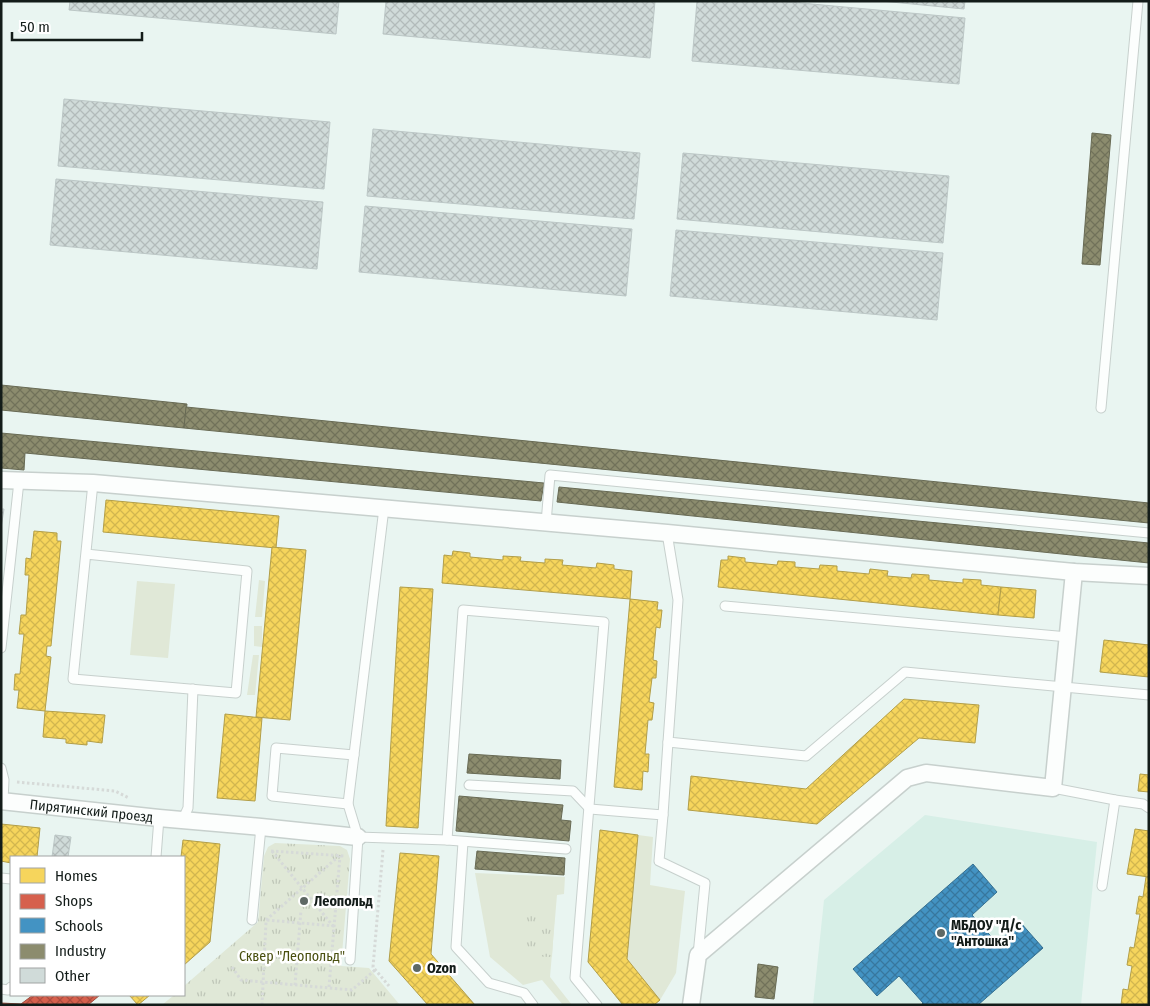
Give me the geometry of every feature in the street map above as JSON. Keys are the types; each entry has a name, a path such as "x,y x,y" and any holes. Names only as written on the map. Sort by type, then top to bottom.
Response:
{"street":[{"path":"1,480 93,483 667,533 1074,572 1149,576"},
{"path":"691,1005 698,955 907,778 926,773 1053,788 1074,572"},
{"name":"Пирятинский проезд","path":"2,801 358,837"}],"lane":[{"path":"1101,408 1138,1"},
{"path":"546,523 550,475 1149,533"},
{"path":"1,648 19,482"},
{"path":"86,554 247,571 236,693 73,679 93,483"},
{"path":"350,960 358,837 348,804 384,508"},
{"path":"667,533 678,600 659,861 705,883 698,955"},
{"path":"725,606 1068,637"},
{"path":"447,840 463,610 604,622 575,978 597,1005"},
{"path":"668,742 806,756 905,672 1149,696"},
{"path":"182,820 188,808 193,690"},
{"path":"348,804 272,796 276,748 354,755"},
{"path":"1,768 4,780 2,801"},
{"path":"469,785 573,791 590,809 663,815"},
{"path":"1053,788 1143,804 1149,808"},
{"path":"1102,886 1115,800"},
{"path":"156,856 159,818"},
{"path":"252,920 261,827"},
{"path":"358,837 447,840 566,849"},
{"path":"463,842 456,947 490,983 524,993 533,1005"}],"path":[{"path":"383,847 373,967 389,986"},
{"path":"259,850 357,857"},
{"path":"271,861 272,852"},
{"path":"272,852 334,926"},
{"path":"266,920 340,856"},
{"path":"330,988 340,856"},
{"path":"262,1005 267,910"},
{"path":"295,985 301,910"},
{"path":"266,920 334,926"},
{"path":"232,967 241,980 352,990 375,970"}],"shaded area":[{"path":"925,815 1097,842 1081,1005 813,1005 824,900"}],"green space":[{"path":"259,580 265,581 262,617 255,617"},
{"path":"137,581 175,584 168,658 130,655"},
{"path":"254,626 262,626 262,647 254,646"},
{"path":"253,655 259,655 255,695 247,695"},
{"path":"638,835 653,837 650,885 685,891 676,973 660,1000 627,959"},
{"name":"Сквер \"Леопольд\"","path":"275,843 340,846 347,850 350,859 341,966 369,968 400,1005 162,1005 173,996 185,996 185,985 258,922 264,856 268,847"},
{"path":"475,873 565,877 564,894 557,895 550,977 572,1005 563,1005 542,980 523,985 490,957"},
{"path":"527,908 555,910 552,957 524,956"}],"building: Homes":[{"path":"106,500 279,516 276,548 103,532"},
{"path":"34,531 57,533 57,541 61,541 51,646 47,646 46,656 51,657 45,711 17,708 19,690 14,690 15,674 20,674 24,634 19,634 21,615 26,615 29,575 25,575 26,558 31,559"},
{"path":"272,547 306,550 290,720 256,717"},
{"path":"453,551 470,553 470,557 503,560 503,556 521,557 520,561 545,563 545,559 563,560 562,565 596,568 597,563 614,565 614,569 632,571 630,599 442,583 444,555 452,556"},
{"path":"728,556 745,558 745,562 777,565 778,561 795,562 795,567 819,569 820,565 837,566 837,571 869,574 870,569 888,571 887,576 911,578 912,574 929,575 929,580 963,583 963,579 981,580 981,585 1001,587 998,615 718,587 721,560 728,560"},
{"path":"400,587 433,589 418,828 386,826"},
{"path":"1001,587 1036,590 1034,618 998,615"},
{"path":"630,599 658,602 657,610 662,610 660,628 656,627 653,660 657,661 656,678 652,678 649,702 654,703 652,720 648,720 645,754 649,754 648,772 643,771 642,790 614,787"},
{"path":"1104,640 1149,645 1149,677 1100,672"},
{"path":"904,699 979,705 975,743 919,738 817,824 688,810 691,776 806,789"},
{"path":"45,711 105,715 102,743 87,741 87,745 66,743 66,739 43,737"},
{"path":"225,714 262,718 255,801 217,798"},
{"path":"1140,774 1149,775 1149,792 1138,791"},
{"path":"1,824 40,828 37,856 10,856 10,863 1,861"},
{"path":"1135,829 1149,831 1149,877 1127,874"},
{"path":"600,830 638,835 627,959 660,1000 654,1005 623,1005 588,962"},
{"path":"183,840 220,844 210,942 185,964 185,856 181,856"},
{"path":"400,853 439,856 431,954 475,1005 428,1005 389,961"},
{"path":"1146,877 1149,877 1149,1005 1121,1005 1123,989 1128,990 1132,966 1127,965 1130,947 1134,948 1140,914 1136,914 1139,896 1143,897"},
{"path":"130,996 149,996 138,1005"}],"building: Shops":[{"path":"32,996 99,996 88,1005 1,1005 1,1003 21,1004"}],"building: Schools":[{"name":"МБДОУ \"Д/с \"Антошка\"","path":"973,864 997,892 972,915 997,943 1020,922 1043,948 978,1005 921,1005 923,1003 899,976 877,996 853,969"}],"building: Industry":[{"path":"1092,133 1111,135 1100,265 1082,264"},
{"path":"1,385 187,404 184,428 1,410"},
{"path":"186,407 1149,503 1149,523 184,428"},
{"path":"1,433 544,483 541,501 25,453 24,470 1,468"},
{"path":"559,487 1149,543 1149,563 557,502"},
{"path":"469,754 561,760 560,779 467,773"},
{"path":"459,796 563,805 561,820 571,821 569,841 456,831"},
{"path":"477,851 565,858 564,875 475,869"},
{"path":"758,964 778,967 774,999 755,997"}],"building: Other":[{"path":"70,1 339,1 336,34 69,10"},
{"path":"386,1 655,1 650,58 383,34"},
{"path":"697,1 779,1 965,18 959,84 692,61"},
{"path":"881,1 965,1 964,9"},
{"path":"64,99 330,122 324,189 58,166"},
{"path":"373,129 640,153 634,219 367,196"},
{"path":"683,153 949,176 943,243 677,219"},
{"path":"56,179 323,202 317,269 50,245"},
{"path":"365,206 632,229 626,296 359,272"},
{"path":"676,230 943,253 937,320 670,296"},
{"path":"1,509 4,509 1,528"},
{"path":"55,835 71,837 68,856 52,856"}],"place":[{"name":"Леопольд","path":"304,901"},
{"name":"МБДОУ \"Д/с \"Антошка\"","path":"941,933"},
{"name":"Ozon","path":"417,968"}]}
